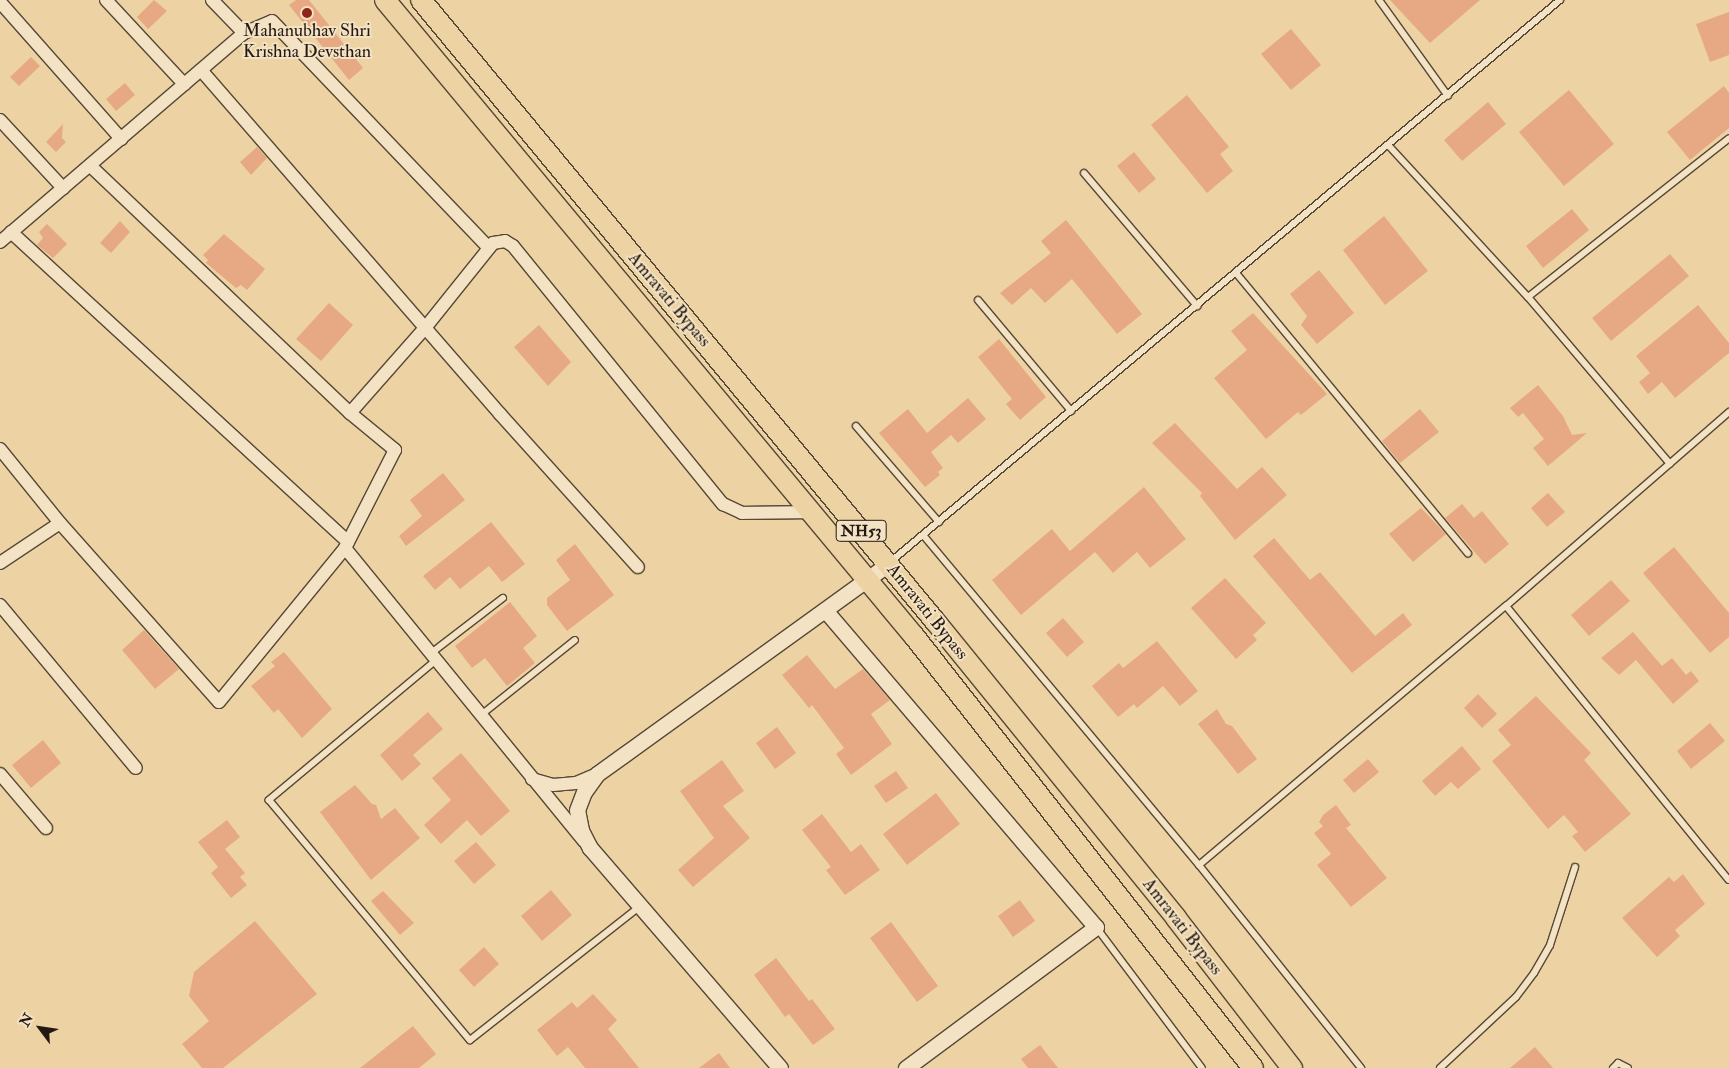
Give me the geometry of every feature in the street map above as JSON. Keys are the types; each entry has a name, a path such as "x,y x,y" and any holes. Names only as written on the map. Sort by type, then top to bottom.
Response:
{"highway":[{"name":"Amravati Bypass","path":"385,0 868,580 1253,1068"},
{"name":"Amravati Bypass","path":"421,0 888,564 1176,918 1292,1068"}],"street":[{"path":"106,0 184,84"},
{"path":"212,0 244,33"},
{"path":"0,2 121,139"},
{"path":"0,242 244,33 266,22 279,25 489,248"},
{"path":"201,70 425,328 638,567"},
{"path":"0,120 63,188"},
{"path":"0,448 60,523 219,702 346,545 395,450 350,413 90,165"},
{"path":"11,232 346,545 433,658 528,776 780,1068"},
{"path":"350,413 425,328 489,248 498,240 512,246 724,504 742,513 811,512"},
{"path":"0,563 60,523"},
{"path":"528,776 553,785 576,783 597,774 888,564"},
{"path":"0,605 136,768"},
{"path":"826,610 1096,927 906,1068"},
{"path":"0,774 46,828"},
{"path":"590,848 581,830 577,810 584,792 597,774"}],"lane":[{"path":"1379,0 1448,96"},
{"path":"888,564 1389,146 1560,0"},
{"path":"1528,297 1729,138"},
{"path":"1389,146 1528,297 1670,464"},
{"path":"1084,173 1197,306"},
{"path":"1236,273 1468,553"},
{"path":"978,300 1071,411"},
{"path":"1199,865 1506,606 1729,412"},
{"path":"856,426 939,522"},
{"path":"923,535 1199,865 1361,1068"},
{"path":"503,598 269,800 470,1040 640,906"},
{"path":"1506,606 1729,880"},
{"path":"480,716 575,640"},
{"path":"1440,1068 1516,998 1534,974 1550,945 1575,867"},
{"path":"1096,927 1202,1068"},
{"path":"1613,1068 1618,1063 1628,1068"}],"building":[{"path":"154,0 167,11 148,29 137,17"},
{"path":"296,0 309,0 363,68 349,80 289,5"},
{"path":"1390,0 1480,0 1430,43"},
{"path":"1729,12 1729,55 1710,62 1696,24"},
{"path":"1291,29 1321,65 1291,90 1261,54"},
{"path":"31,57 40,66 19,86 10,77"},
{"path":"125,83 135,95 116,111 106,99"},
{"path":"1724,86 1729,93 1729,128 1690,160 1667,132"},
{"path":"1569,90 1614,144 1564,186 1519,132"},
{"path":"1187,95 1229,147 1220,154 1233,171 1207,193 1151,125"},
{"path":"1488,102 1506,124 1462,161 1444,140"},
{"path":"63,124 62,138 66,142 56,152 46,142"},
{"path":"257,147 267,158 251,175 240,162"},
{"path":"1134,152 1156,179 1139,193 1117,166"},
{"path":"1572,209 1589,230 1543,268 1526,246"},
{"path":"1384,216 1428,271 1385,305 1343,250"},
{"path":"1066,220 1142,314 1117,334 1072,279 1045,303 1031,288 1012,305 1000,293 1051,253 1041,241"},
{"path":"120,221 130,232 111,253 100,243"},
{"path":"47,224 67,244 53,258 37,245 43,238 39,232"},
{"path":"224,234 265,269 247,290 241,285 236,288 206,263 208,260 203,255"},
{"path":"1670,254 1689,276 1611,341 1592,318"},
{"path":"1319,270 1354,313 1317,344 1301,325 1307,316 1290,294"},
{"path":"329,303 353,325 321,361 296,339"},
{"path":"1698,305 1729,343 1729,353 1675,398 1662,382 1648,394 1639,382 1650,373 1636,356"},
{"path":"1253,313 1327,394 1301,415 1298,412 1266,439 1214,378 1247,350 1231,331"},
{"path":"539,325 571,362 548,386 514,347"},
{"path":"999,339 1046,397 1020,420 1006,404 1012,399 978,357"},
{"path":"1538,385 1563,416 1572,435 1587,433 1548,466 1533,448 1544,439 1523,413 1518,417 1510,408"},
{"path":"968,398 986,419 958,443 951,435 931,452 943,468 938,472 940,475 925,487 879,433 908,409 927,433"},
{"path":"1420,409 1439,432 1400,463 1382,441"},
{"path":"1175,423 1237,489 1262,467 1287,495 1235,540 1200,496 1202,493 1152,443"},
{"path":"443,473 465,500 406,546 399,536 422,516 410,500"},
{"path":"1144,487 1186,539 1150,568 1137,552 1113,573 1095,552 1021,615 992,580 1052,529 1070,551"},
{"path":"1548,493 1565,512 1547,527 1531,508"},
{"path":"1462,504 1474,518 1482,511 1509,544 1485,564 1445,518"},
{"path":"1421,508 1446,534 1413,562 1389,534"},
{"path":"491,522 525,564 502,582 489,566 460,589 450,577 435,590 423,576"},
{"path":"1274,538 1310,580 1320,572 1375,636 1403,613 1412,625 1352,673 1253,556"},
{"path":"575,544 614,595 567,631 547,605 547,598 570,580 556,560"},
{"path":"1674,547 1729,613 1729,637 1710,653 1643,573"},
{"path":"1225,578 1266,623 1253,635 1257,640 1236,659 1191,608"},
{"path":"1611,580 1630,601 1589,636 1571,615"},
{"path":"510,602 537,636 523,648 535,663 507,686 485,658 472,668 455,646"},
{"path":"1063,618 1084,642 1067,657 1046,633"},
{"path":"144,630 179,669 155,689 122,650"},
{"path":"1633,632 1662,666 1672,658 1686,675 1691,671 1699,681 1673,704 1636,660 1619,675 1601,658"},
{"path":"1157,641 1198,691 1180,706 1163,686 1137,708 1134,704 1118,717 1092,686 1119,663 1123,668"},
{"path":"284,652 332,709 302,738 278,709 274,713 251,686 275,666 271,662"},
{"path":"807,655 835,689 863,669 890,700 871,714 892,744 851,775 836,754 844,748 812,705 809,708 782,675"},
{"path":"1478,694 1497,714 1482,728 1464,708"},
{"path":"1536,696 1591,753 1584,760 1631,814 1585,852 1572,836 1578,832 1564,815 1548,829 1492,761 1511,745 1498,730"},
{"path":"1217,709 1226,724 1232,726 1257,759 1238,774 1198,724"},
{"path":"428,712 443,729 413,755 421,764 402,781 380,755"},
{"path":"1710,723 1725,741 1691,769 1677,751"},
{"path":"777,727 796,753 775,769 756,743"},
{"path":"43,740 61,763 31,788 12,765"},
{"path":"1462,746 1481,769 1458,789 1451,782 1435,796 1422,781"},
{"path":"461,753 510,811 481,836 467,820 441,844 424,825 451,800 432,778"},
{"path":"1368,759 1379,772 1354,793 1343,780"},
{"path":"722,760 744,791 723,806 750,838 693,887 678,870 714,838 680,791"},
{"path":"896,771 908,788 886,803 874,786"},
{"path":"355,785 372,804 376,805 381,819 395,808 420,838 371,880 320,812"},
{"path":"936,793 960,824 907,865 883,834"},
{"path":"1336,805 1351,825 1346,828 1387,878 1351,907 1317,865 1331,854 1314,833 1323,826 1319,822 1323,815"},
{"path":"822,814 851,852 861,844 880,870 845,895 826,870 831,867 802,830"},
{"path":"227,820 240,837 225,849 245,873 240,877 247,885 231,898 211,873 218,867 198,842"},
{"path":"476,842 496,865 474,884 454,861"},
{"path":"1683,874 1705,904 1675,930 1680,936 1657,957 1622,918 1669,877 1674,882"},
{"path":"551,890 572,915 542,941 521,916"},
{"path":"383,891 414,923 400,935 371,901"},
{"path":"1020,900 1035,921 1013,937 998,916"},
{"path":"255,921 317,994 223,1068 202,1068 182,1044 209,1021 189,996 194,972"},
{"path":"891,922 938,986 917,1002 870,938"},
{"path":"484,947 499,964 474,987 459,970"},
{"path":"776,958 809,1001 812,999 835,1029 813,1045 789,1014 785,1017 754,975"},
{"path":"593,994 617,1020 608,1029 639,1068 585,1068 568,1047 557,1056 537,1030 572,1002 577,1008"},
{"path":"413,1026 436,1054 419,1068 360,1068"},
{"path":"1040,1045 1058,1068 1028,1068 1021,1059"},
{"path":"1535,1047 1553,1068 1510,1068"},
{"path":"719,1053 730,1068 699,1068"}],"place":[{"name":"Mahanubhav Shri Krishna Devsthan","path":"307,13"}]}
